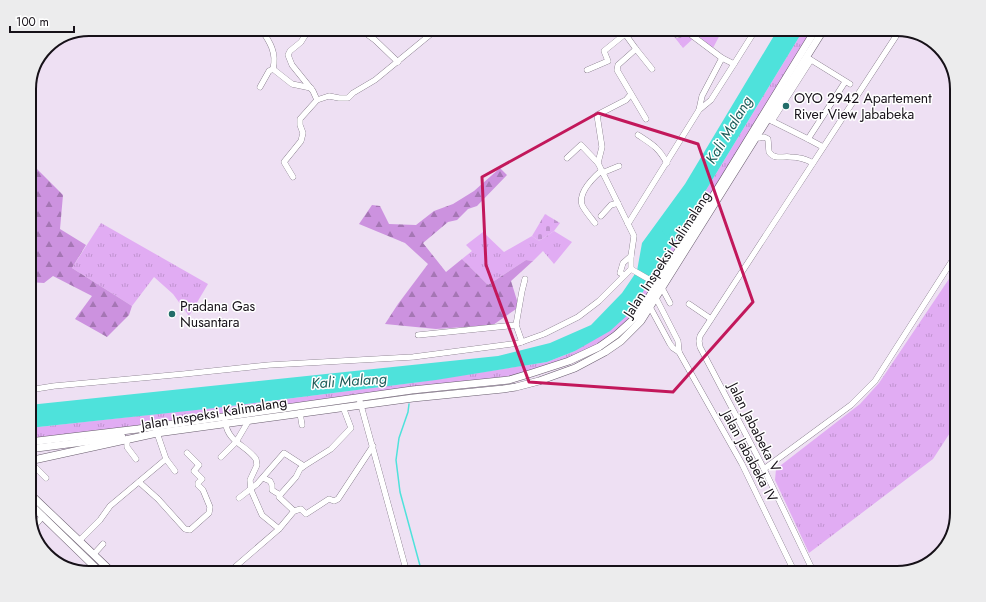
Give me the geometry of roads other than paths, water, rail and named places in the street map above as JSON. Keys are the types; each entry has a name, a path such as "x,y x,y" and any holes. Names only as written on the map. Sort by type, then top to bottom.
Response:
{"main road":[{"name":"Jalan Inspeksi Kalimalang","path":"660,286 812,36"},
{"name":"Jalan Inspeksi Kalimalang","path":"225,421 249,420 273,413 300,413 313,408 343,407 360,401 503,389 539,381 575,368 605,352 629,333 642,314 757,136 770,120 809,59 820,36"},
{"name":"Jalan Inspeksi Kalimalang","path":"36,441 138,429 156,430 225,421 360,401 412,390 489,382 517,377 569,361 599,347 622,331 634,319 642,314"},
{"path":"517,377 519,386"},
{"path":"119,437 138,429"},
{"name":"Jalan Inspeksi Kalimalang","path":"36,459 137,438 156,430"},
{"path":"36,448 119,437 137,438"},
{"path":"36,499 106,566"},
{"path":"36,510 94,566"}],"street":[{"path":"265,36 273,51 275,59 273,69"},
{"path":"305,36 302,42 290,51 288,55 292,65 311,88 317,100"},
{"path":"370,36 398,62"},
{"path":"293,177 284,162 301,141 303,133 300,125 302,116 317,100 329,96 348,98 353,93 375,80 428,36"},
{"path":"587,70 608,61 604,51 620,36"},
{"path":"627,36 652,69"},
{"path":"693,36 722,58 734,64"},
{"path":"699,110 711,100 752,36"},
{"path":"689,304 711,319 896,36"},
{"path":"636,49 617,68 619,75 646,119"},
{"path":"628,224 699,110 702,96 722,58"},
{"path":"808,139 848,83 809,59"},
{"path":"260,87 268,71 273,69"},
{"path":"273,69 292,84 311,88"},
{"path":"598,163 602,152 602,147 597,115 626,100 631,94"},
{"path":"770,120 823,147"},
{"path":"638,135 655,146 660,151 667,163"},
{"path":"757,136 759,138 768,138 769,152 773,156 797,158 813,163"},
{"path":"567,158 581,145 598,163 634,236 631,256 634,270 660,286 670,303"},
{"path":"595,223 583,206 582,199 588,185 602,172 619,166"},
{"path":"600,216 612,205 618,203"},
{"path":"625,275 620,273 621,267 631,256"},
{"path":"764,469 851,405 871,386 950,264"},
{"path":"36,389 269,365 413,357 522,342 549,332 578,317 599,301 625,275 634,270"},
{"path":"522,342 516,325 525,279"},
{"name":"Jalan Jababeka IV","path":"653,297 678,341 679,352 742,464 792,566"},
{"name":"Jalan Jababeka IV","path":"647,306 670,344 679,352"},
{"name":"Jalan Jababeka V","path":"711,319 700,336 700,347 764,469 811,566"},
{"path":"418,335 516,325"},
{"path":"360,401 405,566"},
{"path":"280,495 296,477 300,469 331,449 350,430 351,426 345,415 343,407"},
{"path":"300,413 302,425"},
{"path":"221,457 236,442 249,420"},
{"path":"225,421 228,431 236,442 256,459 257,465 250,480 251,490 262,515 279,529"},
{"path":"156,430 166,459 175,471"},
{"path":"127,440 127,448 136,459"},
{"path":"236,566 279,529 294,511 301,509 306,514 329,499 334,501 338,499 373,446"},
{"path":"139,482 186,528 190,530 209,513 210,507 203,490 198,485 202,479 194,471 199,465 187,453"},
{"path":"238,498 251,490 284,453 304,466"},
{"path":"80,540 100,520 110,506 166,459"},
{"path":"36,468 46,478"},
{"path":"262,478 270,481 272,490 280,495 279,497 281,500 294,511"},
{"path":"37,522 43,516"},
{"path":"94,554 103,544"}],"water":[{"path":"774,36 800,36 631,312 610,331 575,351 547,362 436,380 215,408 36,427 36,404 498,356 550,343 591,325 622,293 637,271 642,243 685,184"}],"waterway":[{"name":"Kali Malang","path":"667,231 717,150"},
{"path":"409,404 408,412 399,438 396,460 400,492 420,566"}],"place":[{"name":"OYO 2942 Apartement River View Jababeka","path":"786,106"},
{"name":"Pradana Gas Nusantara","path":"172,314"}]}
